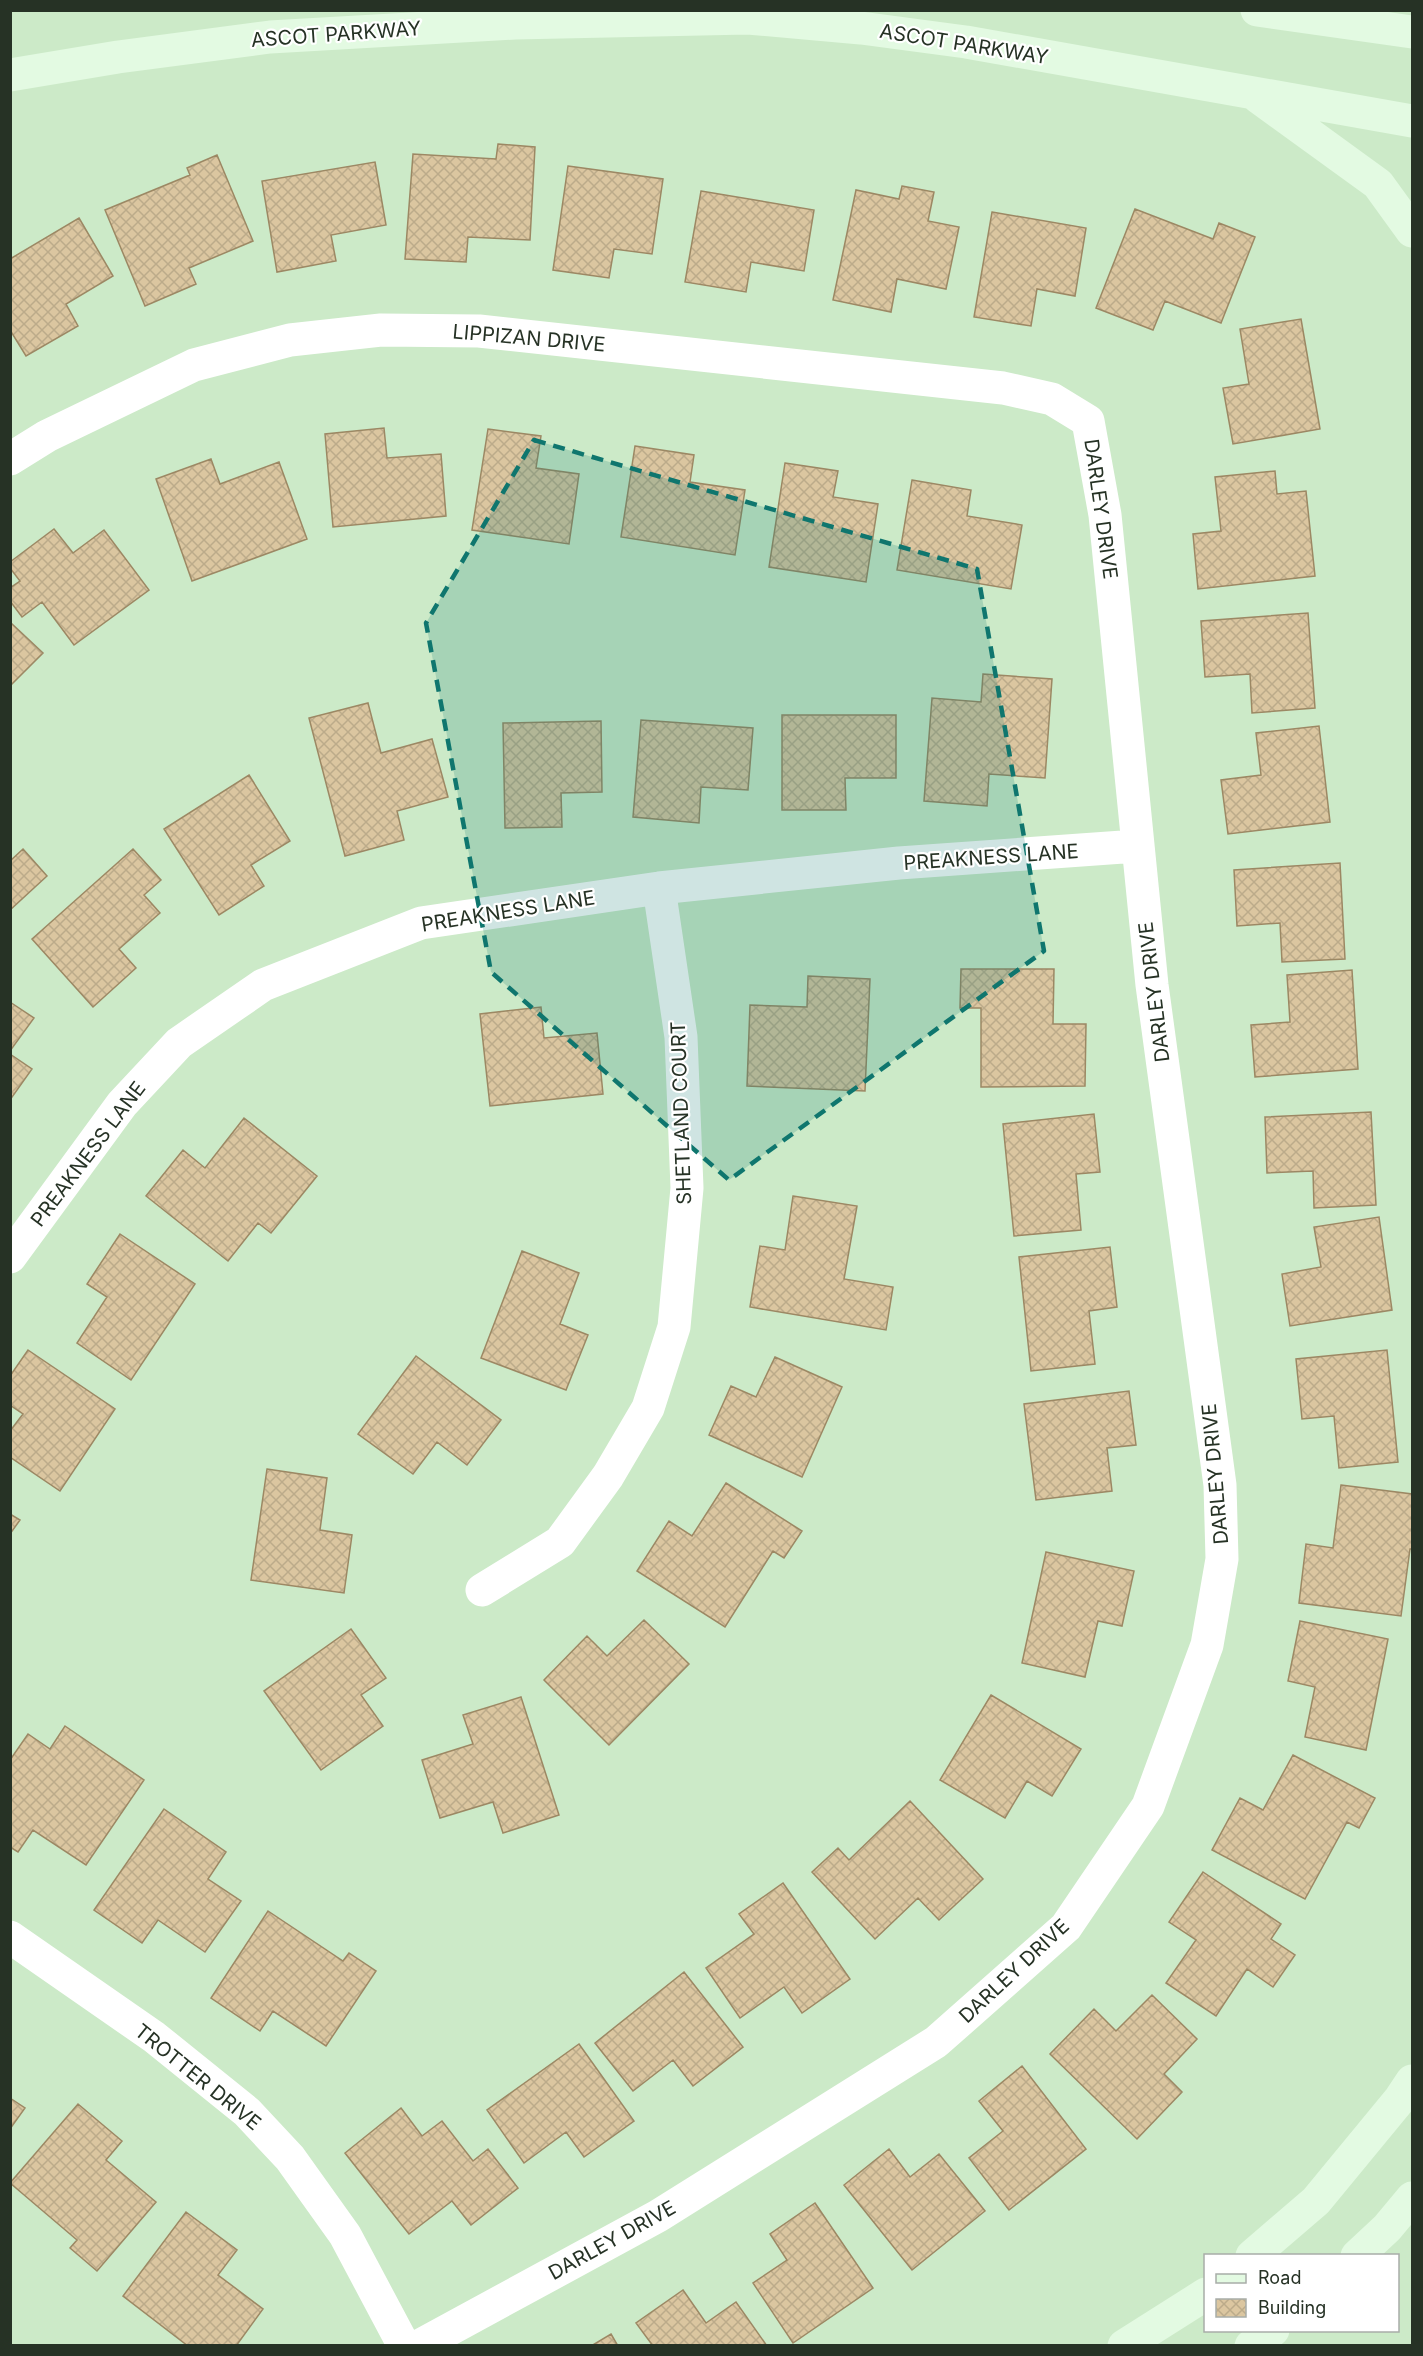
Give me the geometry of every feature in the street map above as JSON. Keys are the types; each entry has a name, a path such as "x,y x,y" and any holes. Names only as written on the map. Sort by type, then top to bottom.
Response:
{"main road":[{"path":"1257,10 1413,32"},
{"name":"ASCOT PARKWAY","path":"10,75 118,57 270,37 515,23 748,18 861,28 966,42 1413,121"},
{"path":"1252,92 1378,184 1413,231"},
{"path":"1254,2254 1316,2201 1413,2081"},
{"path":"1359,2254 1387,2228 1413,2198"},
{"path":"1124,2346 1204,2295"},
{"path":"1251,2346 1272,2332"}],"street":[{"name":"LIPPIZAN DRIVE","path":"10,459 47,436 194,365 290,340 381,330 479,331 1003,388 1052,399 1069,409"},
{"name":"DARLEY DRIVE","path":"419,2346 658,2216 936,2042 1066,1927 1148,1806 1207,1645 1222,1559 1220,1485 1153,997 1105,515 1088,422 1069,409"},
{"name":"PREAKNESS LANE","path":"10,1257 122,1104 179,1042 263,985 421,923 659,888 899,863 1137,846"},
{"name":"SHETLAND COURT","path":"482,1590 560,1542 574,1523 608,1476 648,1408 674,1327 687,1188 681,1037 659,888"},
{"name":"TROTTER DRIVE","path":"10,1937 154,2037 247,2112 290,2158 345,2235 405,2346"}],"highlighted area":[{"path":"534,440 977,569 1044,951 729,1180 491,972 426,623"}],"building":[{"path":"498,144 535,147 530,240 468,237 466,262 405,259 413,154 496,159"},
{"path":"217,155 253,241 189,268 196,284 145,306 105,210 190,175 187,168"},
{"path":"375,162 386,225 331,235 336,261 277,272 262,181"},
{"path":"568,166 663,179 652,254 614,249 609,278 553,270"},
{"path":"902,186 934,192 928,221 959,227 946,289 897,279 891,312 833,300 856,190 899,199"},
{"path":"701,191 814,210 804,271 751,262 746,292 685,282"},
{"path":"1135,209 1213,239 1219,223 1255,237 1221,323 1165,301 1153,330 1096,308"},
{"path":"992,212 1086,228 1075,296 1037,289 1031,326 974,317"},
{"path":"79,218 113,276 66,304 78,326 26,356 10,330 10,259"},
{"path":"1301,319 1320,429 1233,444 1223,388 1249,384 1240,329"},
{"path":"384,428 387,458 441,454 446,516 333,527 325,434"},
{"path":"488,429 541,436 536,468 579,474 569,544 472,530"},
{"path":"635,446 694,455 690,482 745,490 735,555 621,537"},
{"path":"211,459 220,484 279,462 307,539 192,581 156,479"},
{"path":"785,463 838,471 833,497 878,504 866,582 769,567"},
{"path":"1275,471 1277,494 1306,491 1315,576 1198,589 1193,534 1221,531 1215,477"},
{"path":"912,480 971,490 967,516 1022,525 1011,589 897,570"},
{"path":"54,529 73,553 104,530 149,590 74,645 42,602 22,617 10,601 10,588 20,581 10,568 10,562"},
{"path":"1308,613 1315,708 1252,713 1250,674 1205,677 1201,621"},
{"path":"10,622 43,653 10,686"},
{"path":"983,674 1052,679 1045,778 989,774 987,806 924,801 932,698 981,702"},
{"path":"368,703 381,753 432,739 448,797 397,811 404,840 345,856 309,718"},
{"path":"782,715 896,715 896,778 845,778 846,810 782,810"},
{"path":"641,720 753,728 748,790 701,787 699,823 633,817"},
{"path":"601,721 602,792 561,793 562,827 505,828 503,723"},
{"path":"1319,726 1330,822 1228,834 1221,780 1261,775 1256,733"},
{"path":"249,775 290,841 251,865 264,886 219,915 164,829"},
{"path":"23,849 47,876 10,910 10,861"},
{"path":"133,849 161,880 144,895 160,913 119,949 136,968 93,1007 32,939"},
{"path":"1340,863 1345,959 1282,962 1280,923 1237,926 1234,870"},
{"path":"961,969 1054,969 1053,1024 1086,1024 1085,1086 981,1087 981,1008 960,1008"},
{"path":"1352,970 1358,1069 1255,1077 1251,1025 1290,1022 1287,975"},
{"path":"808,976 870,979 865,1091 747,1086 750,1005 807,1007"},
{"path":"10,1002 34,1018 10,1051"},
{"path":"541,1007 544,1038 597,1033 603,1094 490,1106 480,1014"},
{"path":"10,1054 32,1069 10,1100"},
{"path":"1371,1112 1376,1205 1314,1208 1313,1171 1267,1173 1265,1117"},
{"path":"1094,1114 1100,1172 1076,1174 1081,1230 1014,1236 1003,1124"},
{"path":"244,1118 317,1176 271,1233 258,1223 228,1261 146,1196 183,1150 205,1168"},
{"path":"793,1196 857,1206 844,1279 893,1287 886,1330 750,1307 760,1246 785,1250"},
{"path":"1379,1217 1392,1310 1290,1326 1282,1274 1321,1267 1314,1227"},
{"path":"120,1234 195,1284 131,1380 77,1343 107,1297 87,1284"},
{"path":"1110,1247 1117,1307 1089,1311 1095,1364 1031,1371 1019,1257"},
{"path":"522,1251 579,1273 560,1324 588,1335 566,1390 481,1358"},
{"path":"28,1350 115,1409 60,1491 10,1457 10,1431 23,1414 10,1405 10,1376"},
{"path":"1387,1350 1398,1462 1339,1468 1334,1416 1302,1419 1296,1359"},
{"path":"416,1356 501,1420 467,1465 437,1442 413,1474 358,1434"},
{"path":"775,1357 842,1387 802,1477 709,1435 731,1386 756,1397"},
{"path":"1129,1391 1136,1445 1107,1448 1112,1491 1036,1500 1024,1404"},
{"path":"267,1469 327,1478 320,1530 352,1535 344,1593 251,1580"},
{"path":"726,1483 802,1531 784,1558 773,1551 725,1627 637,1571 669,1521 692,1536"},
{"path":"1341,1485 1412,1494 1412,1549 1410,1549 1401,1616 1299,1603 1306,1544 1333,1548"},
{"path":"10,1514 20,1520 10,1534"},
{"path":"1046,1552 1134,1571 1122,1626 1098,1621 1085,1677 1022,1663"},
{"path":"644,1620 689,1664 609,1745 544,1680 587,1636 607,1656"},
{"path":"1300,1621 1388,1639 1366,1750 1305,1737 1315,1687 1288,1681"},
{"path":"351,1629 386,1678 361,1695 383,1726 321,1770 264,1691"},
{"path":"991,1695 1081,1749 1052,1796 1027,1781 1005,1818 940,1780"},
{"path":"521,1697 559,1815 503,1833 493,1802 440,1818 422,1760 473,1744 463,1715"},
{"path":"65,1726 144,1780 86,1865 33,1830 18,1852 10,1847 10,1760 28,1734 50,1749"},
{"path":"1293,1755 1375,1798 1359,1828 1347,1822 1305,1899 1212,1850 1240,1798 1263,1810"},
{"path":"910,1801 983,1879 939,1920 918,1898 875,1939 812,1872 838,1848 849,1860"},
{"path":"164,1809 226,1852 208,1879 241,1901 205,1952 158,1920 142,1943 94,1910"},
{"path":"1203,1872 1281,1924 1271,1939 1295,1955 1273,1987 1247,1969 1216,2016 1166,1983 1196,1940 1169,1922"},
{"path":"783,1883 850,1979 802,2013 784,1987 740,2018 706,1968 754,1934 739,1914"},
{"path":"268,1911 343,1961 349,1953 376,1971 326,2046 273,2011 260,2031 211,1998"},
{"path":"684,1972 743,2047 693,2086 673,2060 633,2091 595,2043"},
{"path":"1152,1995 1197,2039 1164,2074 1182,2092 1137,2139 1050,2054 1094,2009 1116,2031"},
{"path":"579,2044 634,2121 584,2157 566,2132 524,2163 487,2110"},
{"path":"1022,2066 1086,2149 1009,2210 969,2158 1003,2131 979,2101"},
{"path":"10,2098 25,2108 10,2129"},
{"path":"78,2104 122,2141 106,2160 156,2202 97,2271 70,2248 77,2240 10,2183"},
{"path":"401,2108 422,2136 442,2121 473,2161 488,2149 518,2188 471,2225 452,2201 409,2234 345,2153"},
{"path":"889,2149 910,2177 939,2154 985,2211 912,2270 844,2185"},
{"path":"815,2203 873,2288 793,2343 753,2283 787,2260 770,2234"},
{"path":"186,2212 237,2250 218,2275 263,2309 236,2346 188,2346 123,2296"},
{"path":"683,2290 706,2323 736,2302 767,2346 653,2346 636,2323"},
{"path":"611,2334 618,2346 591,2346"}]}
